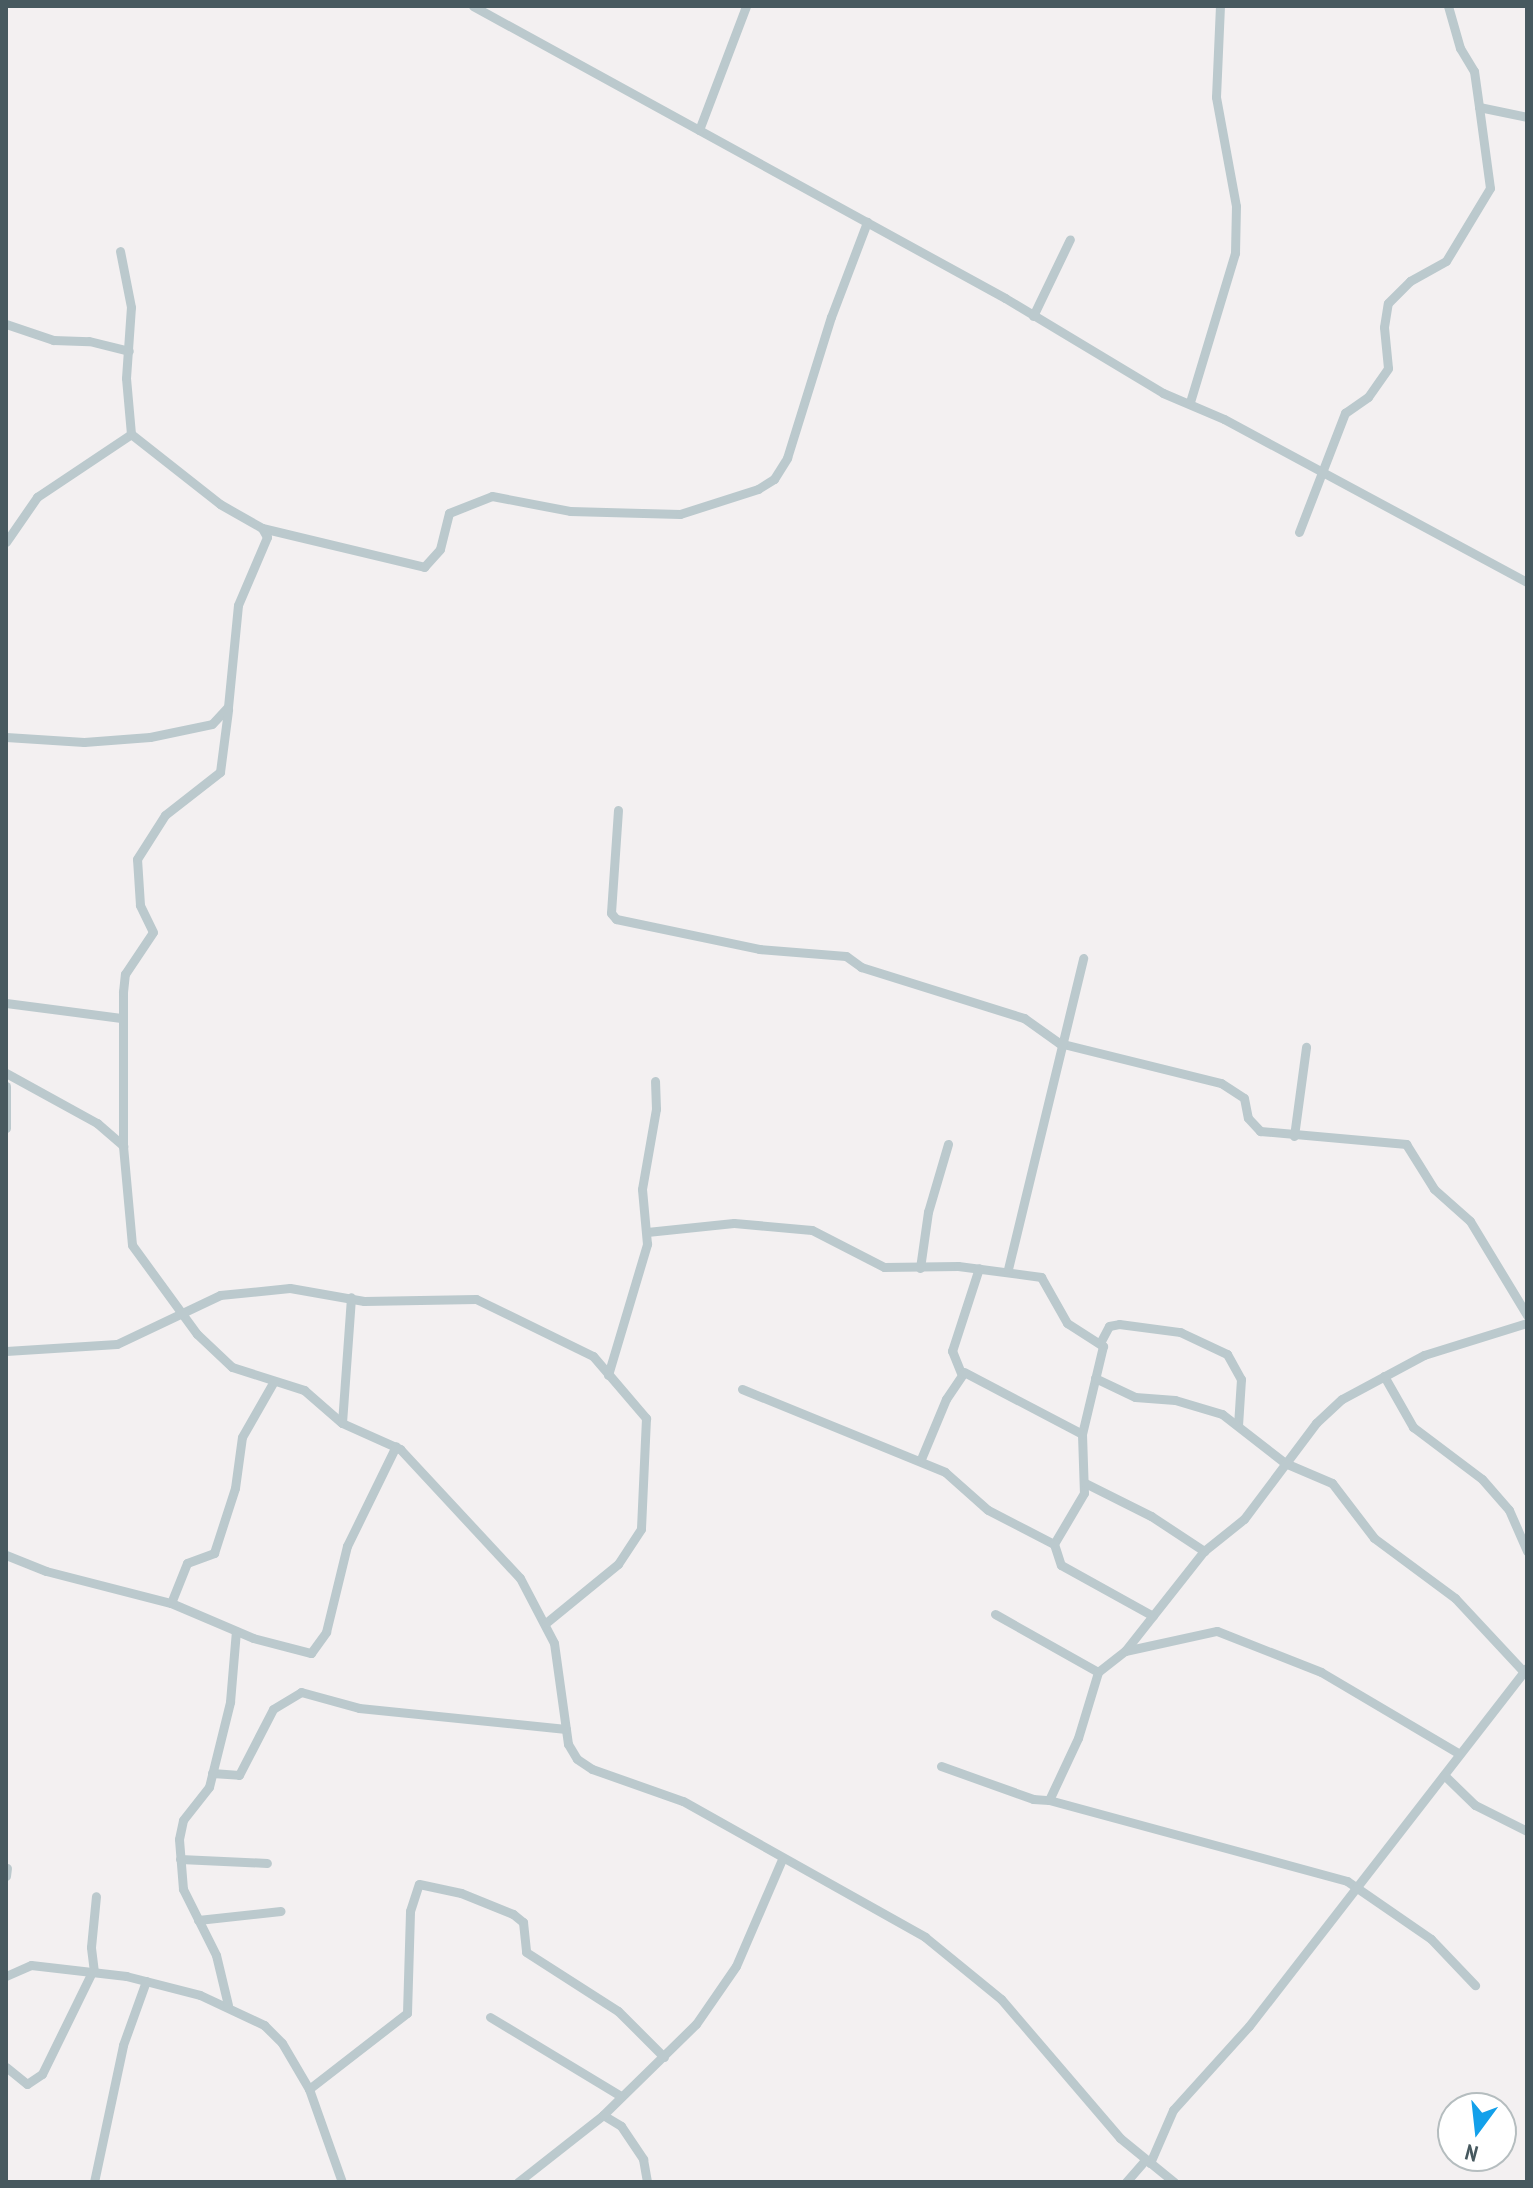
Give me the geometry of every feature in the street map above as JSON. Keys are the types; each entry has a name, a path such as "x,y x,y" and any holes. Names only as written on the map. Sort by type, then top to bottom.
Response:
{"street":[{"path":"473,6 867,222 1163,393 1190,402 1323,471 1527,582"},
{"path":"699,130 746,6"},
{"path":"1190,402 1235,253 1236,206 1216,97 1220,6"},
{"path":"1299,532 1345,413 1368,397 1388,368 1388,303 1410,281 1446,261 1486,197 1491,172 1474,71 1460,48 1448,6"},
{"path":"1479,107 1527,117"},
{"path":"131,434 220,504 262,528 424,567 440,549 449,513 492,496 570,511 680,514 758,489 774,479 787,458 831,317 867,222"},
{"path":"1033,316 1070,239"},
{"path":"120,251 131,307 131,434"},
{"path":"6,324 53,340 89,341 129,351"},
{"path":"6,542 37,497 131,434"},
{"path":"262,528 267,545 238,605 220,772 165,815 137,859 137,893 153,932 125,974 121,1018 123,1146 132,1245 180,1311 232,1367 304,1390 342,1423 396,1446 520,1578 547,1622 563,1689 571,1750 592,1769 683,1801 925,1937 973,1972 1103,2120 1174,2182"},
{"path":"6,737 84,742 150,737 212,724 228,707"},
{"path":"618,810 611,913 616,919 759,949 846,956 861,967 1013,1013 1059,1043 1221,1083 1244,1098 1253,1126 1294,1136 1406,1144 1434,1189 1470,1221 1527,1315"},
{"path":"1008,1269 1059,1043 1083,958"},
{"path":"6,1003 121,1018"},
{"path":"1294,1136 1306,1047"},
{"path":"6,1073 97,1123 123,1146"},
{"path":"608,1375 646,1252 642,1189 656,1109 655,1081"},
{"path":"6,1086 6,1128"},
{"path":"920,1268 928,1212 948,1144"},
{"path":"647,1232 734,1223 812,1230 865,1261 920,1268 1008,1269 1041,1277 1067,1323 1100,1343"},
{"path":"921,1459 961,1373 952,1351 979,1268"},
{"path":"6,1351 117,1344 158,1327 180,1311 247,1291 290,1288 351,1297 483,1301 554,1341 593,1356 646,1418 641,1529 618,1564 547,1622"},
{"path":"342,1423 351,1297"},
{"path":"1049,1800 1078,1738 1098,1672 1125,1651 1204,1551 1244,1519 1285,1463 1342,1399 1424,1355 1527,1323"},
{"path":"1054,1544 1080,1504 1085,1483 1082,1434 1100,1343 1109,1326 1119,1324 1180,1332 1227,1354 1241,1379 1238,1425"},
{"path":"961,1373 969,1372 1082,1434"},
{"path":"1384,1376 1413,1427 1482,1479 1509,1510 1527,1551"},
{"path":"1095,1378 1135,1397 1175,1400 1238,1425 1285,1463 1340,1489 1374,1538 1455,1598 1526,1670 1458,1753 1249,2026 1173,2110 1148,2161 1126,2182"},
{"path":"171,1603 187,1563 214,1553 235,1488 242,1437 274,1381"},
{"path":"742,1389 921,1459 945,1472 988,1510 1054,1544 1061,1565 1153,1616"},
{"path":"6,1555 46,1571 171,1603 236,1631 299,1652 317,1649 347,1546 396,1446"},
{"path":"1085,1483 1151,1516 1204,1551"},
{"path":"995,1614 1098,1672"},
{"path":"228,2005 216,1955 183,1889 180,1859 183,1820 203,1801 230,1702 236,1631"},
{"path":"1125,1651 1217,1631 1321,1672 1458,1753"},
{"path":"212,1773 239,1775 267,1716 301,1692 359,1708 566,1729"},
{"path":"941,1766 1033,1799 1049,1800 1347,1881 1355,1890 1431,1939 1475,1985"},
{"path":"1444,1775 1475,1805 1527,1831"},
{"path":"180,1859 267,1863"},
{"path":"518,2182 603,2115 696,2024 736,1966 782,1859"},
{"path":"309,2089 407,2013 410,1911 419,1884 461,1893 513,1914 523,1922 526,1952 618,2011 664,2057"},
{"path":"6,2067 27,2084 42,2074 93,1972 91,1947 96,1896"},
{"path":"198,1920 281,1911"},
{"path":"6,1976 31,1965 146,1981 228,2005 272,2031 309,2089 342,2182"},
{"path":"94,2182 123,2045 146,1981"},
{"path":"490,2017 621,2096"},
{"path":"603,2115 621,2126 643,2159 647,2182"}]}
